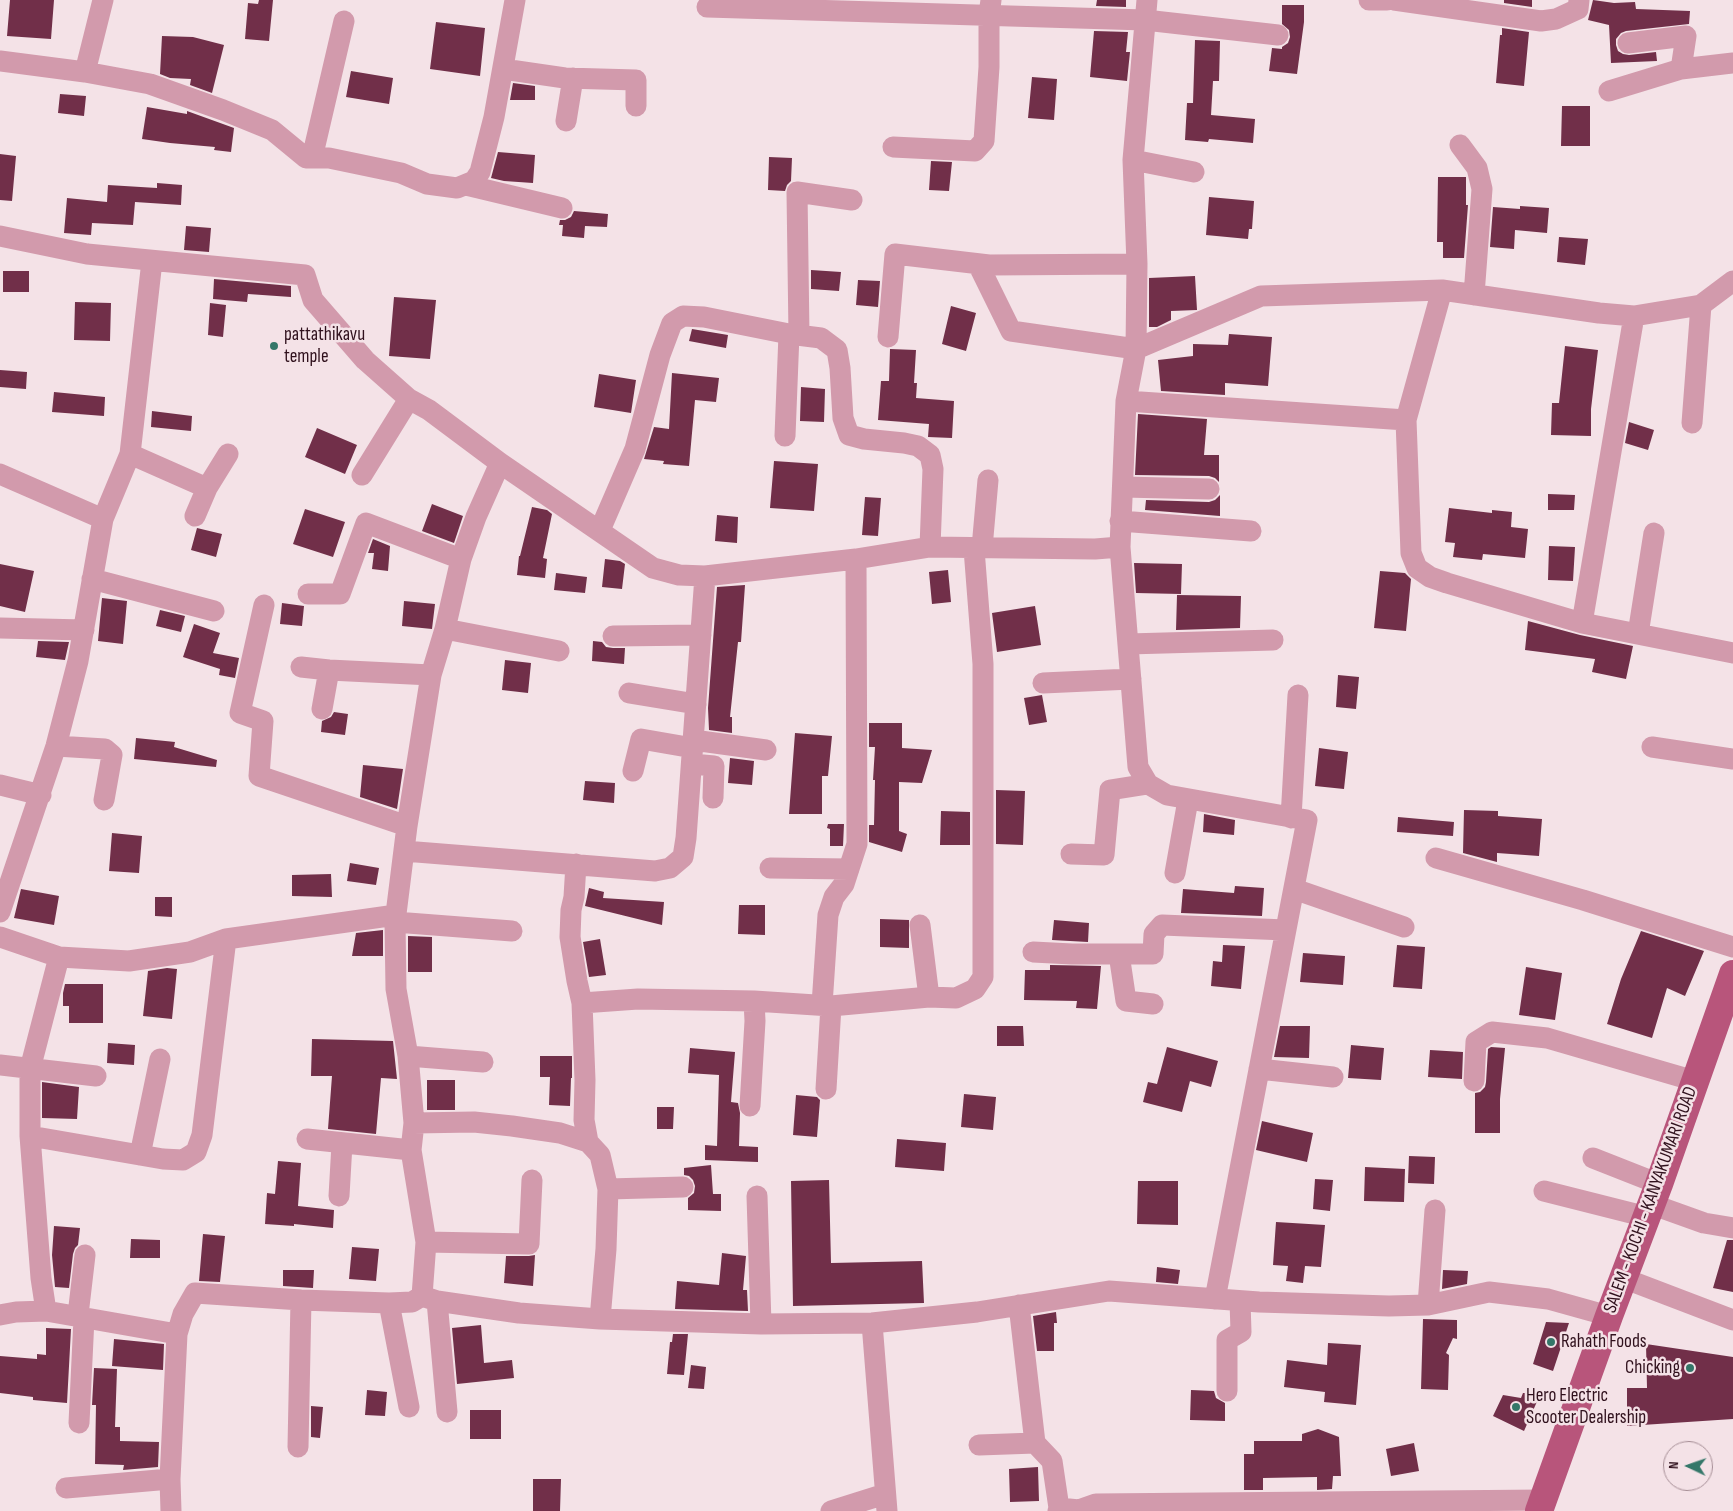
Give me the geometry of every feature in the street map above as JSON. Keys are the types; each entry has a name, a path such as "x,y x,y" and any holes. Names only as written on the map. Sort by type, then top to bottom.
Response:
{"main road":[{"name":"SALEM - KOCHI - KANYAKUMARI ROAD","path":"1541,1506 1623,1278 1653,1202 1733,974"}],"street":[{"path":"86,72 102,0"},
{"path":"0,61 86,72 150,84 272,130 306,158 329,158 376,167 401,173 427,184 457,188 474,181 480,172 494,117 515,0"},
{"path":"1369,0 1387,0"},
{"path":"1394,0 1541,21 1556,19 1578,9 1579,0"},
{"path":"707,7 1146,10 1278,35"},
{"path":"893,147 975,151 984,141 989,67 990,8"},
{"path":"1146,10 1133,160 1137,264 1136,349 1126,401 1120,521 1120,547 1138,767 1148,784 1166,795 1306,820 1215,1299"},
{"path":"312,158 344,21"},
{"path":"1628,43 1686,36 1681,69"},
{"path":"1609,91 1681,69 1733,64"},
{"path":"503,69 573,78 636,80 636,106"},
{"path":"566,121 573,78"},
{"path":"1460,144 1477,168 1482,189 1474,295"},
{"path":"1133,160 1194,172"},
{"path":"466,185 562,208"},
{"path":"785,436 794,335 798,192 852,200"},
{"path":"0,236 87,254 304,274 312,300 365,360 409,399 429,410 500,463 653,568 680,575 705,576 856,559 930,547 1095,549 1120,547"},
{"path":"888,337 895,254 978,264 1137,264"},
{"path":"0,912 41,796 56,746 84,630 103,519 130,454 152,261"},
{"path":"978,264 1011,331 1136,349 1261,296 1442,290 1599,313 1634,316 1700,305 1733,281"},
{"path":"1442,290 1406,420 1411,553 1417,568 1430,577 1447,583 1582,623 1733,653"},
{"path":"1692,423 1700,305"},
{"path":"600,530 635,449 660,356 672,323 683,316 704,317 794,335 822,338 837,350 843,418 849,435 864,440 918,446 930,455 933,469 930,547"},
{"path":"1582,623 1634,316"},
{"path":"362,475 409,399"},
{"path":"1126,401 1406,420"},
{"path":"130,454 207,488"},
{"path":"195,516 207,488 228,454"},
{"path":"447,1412 430,1299 426,1242 411,1150 414,1123 408,1056 396,989 396,918 407,826 431,675 445,629 461,559 476,517 500,463"},
{"path":"0,474 103,519"},
{"path":"582,1003 638,999 754,1000 826,1006 929,997 956,998 975,989 983,977 983,664 978,548 988,480"},
{"path":"1123,486 1209,489"},
{"path":"1120,521 1251,531"},
{"path":"308,594 340,594 366,523 461,559"},
{"path":"1638,634 1654,533"},
{"path":"826,1089 828,915 834,897 844,884 857,844 856,559"},
{"path":"404,851 655,871 670,868 683,857 693,751 705,576"},
{"path":"92,579 214,611"},
{"path":"264,605 240,713 263,720 259,776 407,826"},
{"path":"0,628 84,630"},
{"path":"445,629 559,651"},
{"path":"613,636 701,635"},
{"path":"1128,644 1273,640"},
{"path":"301,667 431,675"},
{"path":"322,709 329,670"},
{"path":"1043,683 1131,679"},
{"path":"629,693 696,704"},
{"path":"1291,818 1298,695"},
{"path":"633,771 641,739 693,751 766,750"},
{"path":"56,746 105,749 112,755 104,800"},
{"path":"1652,747 1733,759"},
{"path":"693,751 714,766 713,798"},
{"path":"1071,854 1104,855 1110,790 1148,784"},
{"path":"0,785 41,796"},
{"path":"1175,874 1188,800"},
{"path":"1436,858 1733,946"},
{"path":"576,864 570,937 582,1003 585,1080 584,1120 588,1142"},
{"path":"770,868 849,869"},
{"path":"1294,889 1404,927"},
{"path":"0,937 59,956 128,961 190,952 226,939 396,918 512,931"},
{"path":"920,925 929,997"},
{"path":"1033,952 1152,954 1154,934 1162,925 1286,930"},
{"path":"30,1136 140,1155 183,1160 196,1152 202,1135 226,939"},
{"path":"1119,954 1126,1002 1153,1004"},
{"path":"46,1311 41,1278 30,1136 30,1069 59,956"},
{"path":"750,1106 755,1021 754,1000"},
{"path":"1474,1081 1476,1042 1492,1032 1547,1038 1694,1081"},
{"path":"408,1056 482,1062"},
{"path":"140,1155 160,1059"},
{"path":"0,1065 96,1076"},
{"path":"1259,1069 1333,1077"},
{"path":"414,1123 474,1122 560,1133 588,1142 600,1154 608,1190 606,1249 600,1319"},
{"path":"307,1139 411,1150"},
{"path":"338,1196 342,1144"},
{"path":"1594,1158 1653,1202 1704,1223 1733,1228"},
{"path":"426,1242 529,1244 532,1180"},
{"path":"608,1190 683,1187"},
{"path":"1544,1191 1653,1202"},
{"path":"757,1196 761,1324"},
{"path":"1428,1305 1435,1210"},
{"path":"79,1423 81,1317 86,1255"},
{"path":"1623,1278 1733,1320"},
{"path":"171,1511 170,1479 177,1334 183,1314 196,1293 301,1300 389,1303 430,1299 519,1313 600,1319 761,1324 872,1323 1020,1305 1109,1291 1240,1301 1389,1306 1428,1305 1490,1292 1548,1299 1609,1316"},
{"path":"298,1447 301,1300"},
{"path":"1227,1391 1227,1340 1241,1332 1240,1301"},
{"path":"389,1303 409,1407"},
{"path":"1020,1305 1035,1443 1052,1461 1058,1509 1079,1510 1096,1504 1541,1506"},
{"path":"0,1315 16,1312 46,1311 177,1334"},
{"path":"831,1511 886,1502 872,1323"},
{"path":"980,1445 1035,1443"},
{"path":"66,1488 170,1479"}],"building":[{"path":"10,0 54,0 51,39 7,36"},
{"path":"259,0 273,0 269,41 245,39 248,3 258,4"},
{"path":"1097,0 1126,0 1126,7 1096,6"},
{"path":"1504,0 1532,0 1532,7 1504,3"},
{"path":"1593,0 1614,3 1635,2 1636,9 1690,11 1689,24 1621,33 1616,39 1618,51 1629,55 1656,52 1657,61 1611,63 1609,25 1588,20"},
{"path":"1282,5 1304,5 1304,22 1297,74 1269,71 1272,48 1282,49 1288,43 1290,37 1289,30 1282,24"},
{"path":"436,22 485,28 480,76 430,69"},
{"path":"1502,28 1529,32 1524,86 1496,83"},
{"path":"1094,31 1128,32 1126,52 1130,52 1127,81 1090,77"},
{"path":"162,36 193,37 224,45 212,93 190,85 191,79 170,78 160,74"},
{"path":"1195,40 1220,41 1219,81 1213,81 1211,115 1255,119 1253,143 1209,139 1208,142 1185,140 1187,103 1193,103"},
{"path":"351,71 393,78 389,104 346,97"},
{"path":"1032,77 1057,79 1054,120 1028,118"},
{"path":"513,83 535,86 535,100 510,100"},
{"path":"60,94 86,96 84,116 58,113"},
{"path":"1562,106 1590,106 1590,146 1561,146"},
{"path":"147,107 187,114 187,111 234,128 231,152 214,150 215,147 142,139"},
{"path":"498,152 535,155 533,183 491,178"},
{"path":"0,154 16,156 12,201 0,200"},
{"path":"769,157 792,158 791,181 785,191 768,190"},
{"path":"931,161 952,162 949,191 929,190"},
{"path":"1438,177 1466,177 1466,205 1468,205 1464,258 1443,258 1443,242 1437,242"},
{"path":"157,183 182,185 181,205 135,202 133,225 92,223 91,235 64,233 67,198 107,202 108,185 157,188"},
{"path":"1209,197 1254,201 1252,229 1249,229 1248,239 1206,235"},
{"path":"1520,206 1549,208 1547,233 1515,230 1514,249 1490,247 1493,207 1520,209"},
{"path":"574,211 608,214 607,227 585,226 584,238 562,236 563,225 559,225 560,220 571,217"},
{"path":"186,226 211,228 209,252 184,250"},
{"path":"1559,237 1588,239 1585,265 1557,262"},
{"path":"811,270 841,272 839,291 811,289"},
{"path":"3,271 29,271 29,292 3,292"},
{"path":"1195,276 1197,310 1171,311 1171,320 1157,327 1149,327 1149,278"},
{"path":"214,279 291,286 291,297 248,294 247,302 213,299"},
{"path":"858,280 880,281 878,307 856,305"},
{"path":"394,297 436,300 430,359 389,356"},
{"path":"75,302 111,303 110,341 74,340"},
{"path":"210,303 226,305 223,337 208,335"},
{"path":"951,306 976,313 966,351 942,344"},
{"path":"692,329 728,335 726,348 689,341"},
{"path":"1229,334 1272,337 1268,386 1225,383 1225,395 1161,391 1158,360 1193,356 1193,344 1228,345"},
{"path":"1565,346 1598,350 1591,409 1591,436 1551,435 1552,403 1559,403"},
{"path":"890,349 916,350 914,383 917,383 916,398 954,401 952,438 928,437 929,424 878,420 881,381 889,381"},
{"path":"0,370 27,372 26,389 0,387"},
{"path":"672,373 719,378 716,402 695,400 689,466 663,464 664,461 644,459 654,427 669,429"},
{"path":"599,374 636,380 631,413 594,407"},
{"path":"801,387 825,389 824,422 800,421"},
{"path":"54,392 105,397 104,416 52,412"},
{"path":"152,411 192,416 191,431 151,427"},
{"path":"1138,414 1207,419 1204,455 1219,455 1219,482 1209,476 1135,475"},
{"path":"1629,422 1654,430 1648,450 1625,443"},
{"path":"317,428 357,445 345,474 305,457"},
{"path":"774,461 818,464 814,511 770,508"},
{"path":"1548,494 1575,495 1574,510 1548,510"},
{"path":"1220,495 1220,516 1145,510 1146,500 1209,502 1215,500"},
{"path":"865,497 881,498 878,536 862,535"},
{"path":"432,504 463,516 454,543 422,531"},
{"path":"532,507 547,510 552,514 543,558 547,559 545,578 517,575 519,556"},
{"path":"1449,508 1492,513 1492,510 1512,512 1511,527 1528,529 1525,558 1483,554 1482,560 1453,557 1455,543 1445,542"},
{"path":"305,509 345,522 333,557 293,544"},
{"path":"717,515 738,517 737,543 715,541"},
{"path":"197,528 222,534 216,557 191,550"},
{"path":"373,539 390,546 388,571 372,569 374,553 368,553"},
{"path":"1549,546 1575,547 1573,581 1548,580"},
{"path":"605,559 620,561 625,564 622,589 602,587"},
{"path":"1134,563 1182,564 1181,594 1136,593"},
{"path":"0,564 34,571 25,612 0,606"},
{"path":"948,570 951,602 932,604 929,572"},
{"path":"1380,571 1405,573 1411,579 1406,631 1374,628"},
{"path":"556,573 587,577 585,593 554,590"},
{"path":"745,585 741,642 738,642 730,717 732,717 732,733 709,730 708,708 717,587"},
{"path":"1177,595 1241,596 1240,628 1176,630"},
{"path":"102,598 127,601 123,644 98,641"},
{"path":"404,601 435,604 432,629 402,626"},
{"path":"282,603 304,606 302,626 280,624"},
{"path":"1035,606 1041,645 997,652 992,613"},
{"path":"160,610 185,616 181,632 156,626"},
{"path":"1528,621 1580,635 1633,646 1626,679 1592,672 1595,659 1525,650"},
{"path":"194,624 220,633 213,653 239,658 235,678 219,675 220,669 183,657"},
{"path":"38,641 69,642 65,660 36,657"},
{"path":"593,641 602,642 606,647 625,648 624,664 592,661"},
{"path":"505,660 531,663 528,693 502,690"},
{"path":"1338,675 1359,677 1356,709 1336,707"},
{"path":"1042,695 1047,722 1029,725 1024,698"},
{"path":"334,712 348,714 345,735 321,732 322,721 331,717"},
{"path":"869,723 902,723 902,748 932,750 922,783 899,782 899,831 907,834 902,852 869,842 869,825 874,825 875,780 873,780 875,747 869,747"},
{"path":"795,733 832,736 828,776 822,776 822,814 789,814"},
{"path":"136,738 175,742 174,747 217,760 216,767 134,759"},
{"path":"1319,748 1348,752 1344,789 1315,786"},
{"path":"730,758 754,761 752,785 728,783"},
{"path":"363,765 403,769 397,809 360,797"},
{"path":"585,781 615,783 614,803 583,800"},
{"path":"996,790 1025,791 1023,845 996,844"},
{"path":"1464,810 1498,811 1498,816 1542,819 1539,856 1497,853 1497,862 1463,853"},
{"path":"941,811 970,812 970,845 940,845"},
{"path":"1204,814 1235,820 1234,835 1203,832"},
{"path":"1398,817 1454,822 1453,836 1397,832"},
{"path":"828,824 844,824 843,846 830,846 830,829 827,828"},
{"path":"112,833 142,836 139,873 109,871"},
{"path":"350,863 379,868 376,885 347,881"},
{"path":"331,874 332,897 292,896 292,875"},
{"path":"1235,886 1264,888 1262,916 1181,913 1183,889 1234,893"},
{"path":"589,888 604,892 603,898 664,902 662,925 585,906"},
{"path":"21,889 59,896 54,925 14,918"},
{"path":"155,897 172,897 172,917 155,916"},
{"path":"739,905 765,905 765,935 738,934"},
{"path":"880,919 909,920 909,948 880,947"},
{"path":"1054,920 1089,923 1088,942 1052,940"},
{"path":"383,930 383,956 352,956 356,933"},
{"path":"1641,931 1704,951 1685,996 1667,988 1652,1038 1607,1024 1621,979"},
{"path":"408,936 432,937 432,972 408,972"},
{"path":"600,939 606,975 589,977 583,942"},
{"path":"1223,945 1245,946 1241,989 1211,986 1213,961 1222,962"},
{"path":"1397,945 1425,947 1422,989 1393,987"},
{"path":"1303,953 1345,956 1343,985 1300,982"},
{"path":"1050,965 1101,966 1097,1009 1076,1008 1077,1001 1024,1000 1025,970 1050,970"},
{"path":"1526,967 1562,973 1555,1020 1519,1015"},
{"path":"167,968 177,969 172,1019 143,1016 148,971"},
{"path":"65,984 103,984 103,1023 69,1023 69,1006 63,1006"},
{"path":"997,1026 1023,1026 1024,1046 997,1046"},
{"path":"1280,1026 1310,1026 1309,1058 1274,1057"},
{"path":"312,1039 393,1041 397,1079 381,1078 376,1134 328,1129 332,1076 311,1076"},
{"path":"108,1043 135,1045 134,1065 107,1063"},
{"path":"1351,1045 1384,1048 1381,1080 1348,1078"},
{"path":"1167,1047 1218,1061 1211,1087 1190,1081 1182,1112 1143,1102 1148,1082 1157,1084"},
{"path":"1491,1047 1505,1048 1500,1099 1500,1133 1475,1133 1475,1093 1480,1092 1485,1087 1488,1049"},
{"path":"690,1048 735,1052 731,1102 738,1103 740,1113 739,1146 758,1147 758,1162 705,1160 705,1145 717,1146 719,1075 688,1073"},
{"path":"1430,1050 1463,1052 1462,1079 1428,1077"},
{"path":"540,1056 572,1056 570,1106 549,1105 550,1077 540,1077"},
{"path":"427,1080 455,1080 455,1110 427,1110"},
{"path":"42,1082 79,1087 77,1119 42,1118"},
{"path":"964,1094 996,1097 993,1130 961,1127"},
{"path":"796,1095 817,1097 820,1100 817,1137 793,1135"},
{"path":"657,1107 674,1107 673,1129 657,1129"},
{"path":"1262,1121 1313,1133 1307,1162 1256,1150"},
{"path":"897,1139 946,1143 944,1171 895,1167"},
{"path":"1409,1156 1435,1157 1434,1184 1408,1183"},
{"path":"278,1161 301,1163 298,1206 334,1210 333,1228 294,1224 294,1226 265,1224 267,1193 275,1194"},
{"path":"711,1165 713,1194 721,1194 721,1211 688,1210 688,1198 694,1193 695,1186 689,1176 684,1175 684,1168"},
{"path":"1365,1167 1405,1169 1404,1202 1364,1201"},
{"path":"1315,1179 1333,1180 1330,1211 1313,1209"},
{"path":"829,1180 831,1263 922,1261 924,1303 793,1306 791,1181"},
{"path":"1138,1181 1178,1181 1178,1225 1137,1224"},
{"path":"1276,1222 1325,1225 1321,1267 1305,1266 1303,1283 1286,1281 1288,1266 1273,1265"},
{"path":"54,1226 80,1228 78,1245 73,1254 69,1288 55,1287 52,1255"},
{"path":"203,1234 225,1236 220,1282 199,1281"},
{"path":"131,1239 160,1240 160,1258 130,1258"},
{"path":"1727,1240 1733,1240 1733,1292 1713,1288"},
{"path":"352,1247 379,1249 376,1281 349,1279"},
{"path":"722,1253 746,1256 743,1290 747,1290 748,1311 675,1309 677,1281 719,1285"},
{"path":"535,1255 533,1286 504,1283 506,1256"},
{"path":"1157,1267 1180,1270 1178,1284 1156,1282"},
{"path":"283,1270 314,1270 313,1288 283,1286"},
{"path":"1443,1270 1468,1271 1467,1284 1442,1289"},
{"path":"1056,1312 1057,1323 1054,1323 1054,1351 1037,1351 1033,1316"},
{"path":"1423,1319 1457,1320 1457,1339 1453,1338 1446,1353 1449,1355 1448,1390 1421,1389"},
{"name":"Rahath Foods","path":"1546,1322 1569,1323 1553,1371 1533,1364"},
{"path":"481,1325 484,1363 512,1360 514,1378 457,1384 452,1328"},
{"path":"46,1328 71,1329 67,1403 33,1400 33,1397 0,1393 0,1356 37,1359 37,1354 46,1355"},
{"path":"673,1334 688,1334 684,1375 667,1374 670,1342 672,1342"},
{"path":"114,1339 164,1344 163,1370 112,1366"},
{"path":"1328,1343 1361,1345 1356,1405 1324,1402 1325,1392 1284,1387 1287,1360 1327,1365"},
{"path":"1646,1344 1733,1357 1733,1419 1627,1426 1627,1388 1647,1388"},
{"path":"691,1365 706,1367 704,1389 688,1388"},
{"path":"94,1368 117,1369 115,1427 120,1427 120,1441 159,1442 158,1467 123,1470 124,1465 95,1464 96,1405 92,1405"},
{"path":"367,1390 387,1392 385,1416 365,1415"},
{"path":"1191,1390 1214,1391 1216,1398 1225,1403 1225,1421 1190,1420"},
{"name":"Hero Electric Scooter Dealership","path":"1523,1393 1530,1393 1539,1397 1524,1431 1493,1416 1503,1395 1521,1398"},
{"path":"311,1406 323,1407 320,1438 311,1437"},
{"path":"470,1410 501,1410 501,1439 470,1439"},
{"path":"1318,1429 1339,1437 1341,1476 1333,1476 1332,1489 1317,1490 1317,1477 1263,1478 1263,1490 1244,1490 1244,1454 1254,1454 1254,1441 1302,1441 1302,1434"},
{"path":"1414,1443 1419,1471 1391,1476 1386,1449"},
{"path":"1038,1467 1039,1501 1010,1502 1009,1469"},
{"path":"533,1479 561,1479 560,1511 533,1511"}],"place":[{"name":"pattathikavu temple","path":"274,346"},
{"name":"Rahath Foods","path":"1551,1342"},
{"name":"Chicking","path":"1690,1368"},
{"name":"Hero Electric Scooter Dealership","path":"1516,1407"}]}
